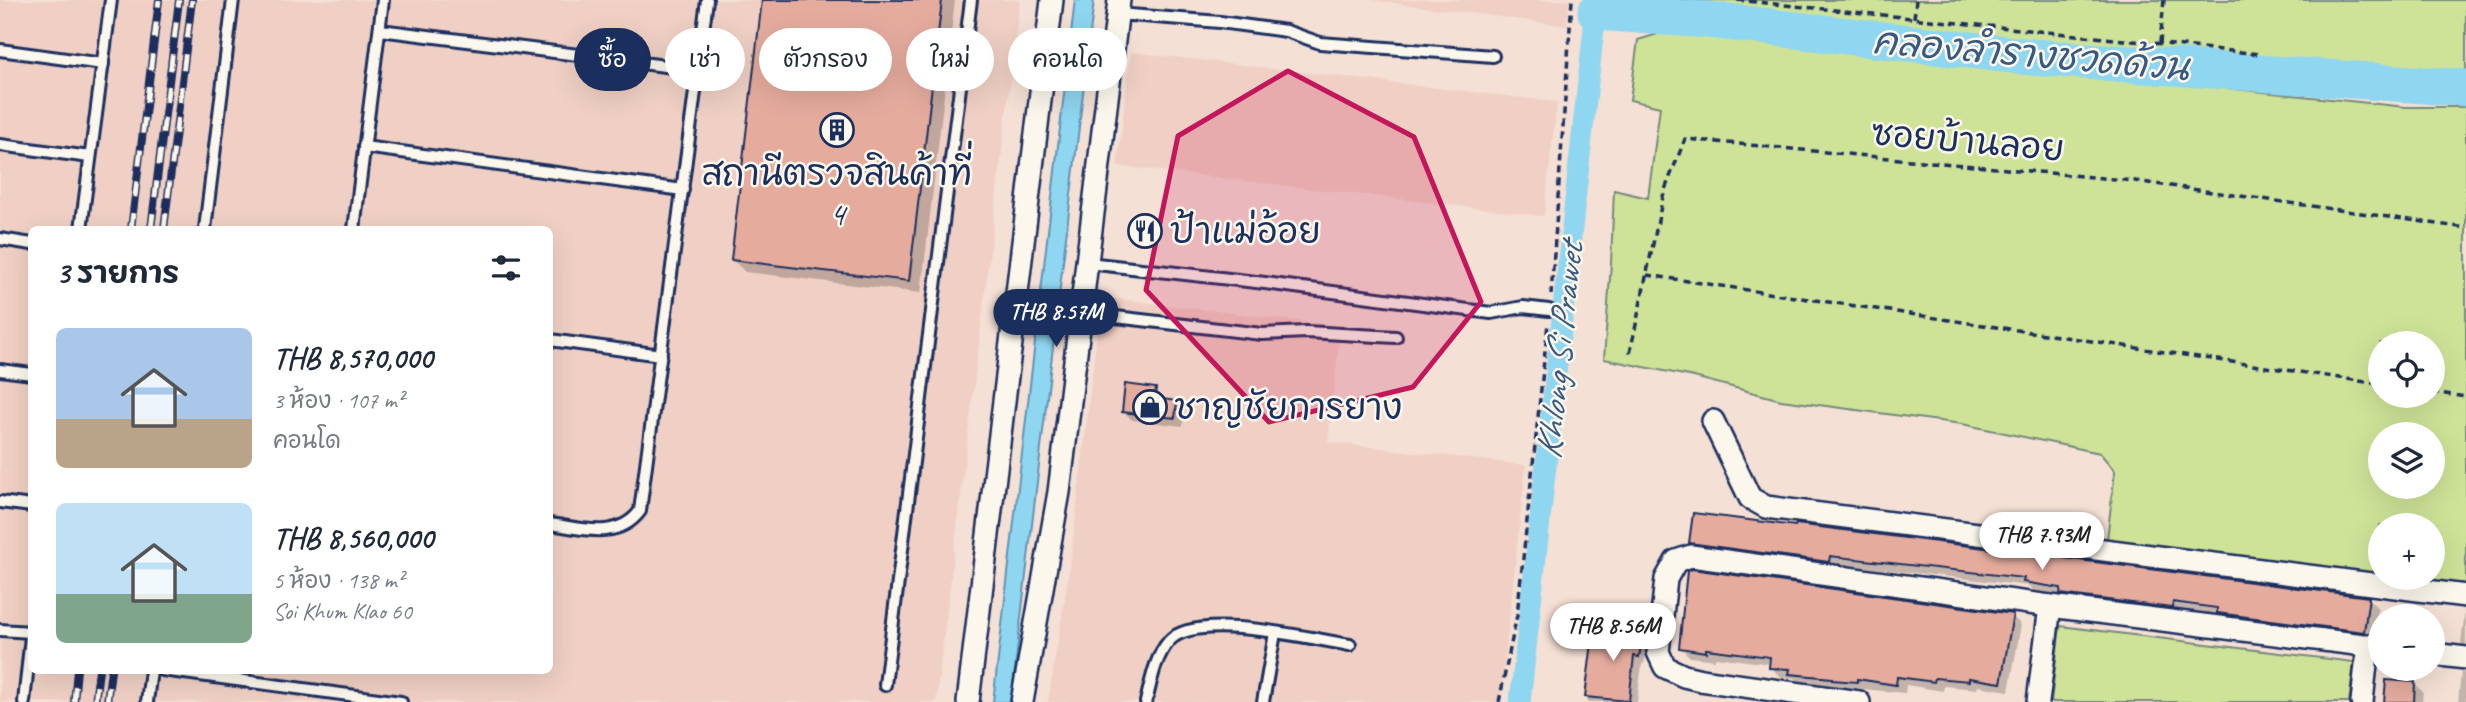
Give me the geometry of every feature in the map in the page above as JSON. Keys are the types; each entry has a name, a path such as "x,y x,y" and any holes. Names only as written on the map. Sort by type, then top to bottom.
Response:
{"street":[{"path":"968,702 1052,0"},
{"path":"1023,702 1059,492 1118,7"},
{"path":"1713,421 1750,498 1766,507 2466,596"},
{"path":"1859,702 1701,680 1665,667 1658,652 1666,579 1676,561 1691,556 2050,606 2368,645"},
{"path":"2038,702 2050,606"},
{"path":"2445,656 2466,658"},
{"path":"2362,702 2368,674"}],"lane":[{"path":"81,226 111,0"},
{"path":"205,226 233,0"},
{"path":"354,226 383,0"},
{"path":"704,28 708,0"},
{"path":"885,685 971,0"},
{"path":"1118,7 1286,32 1320,43 1493,56"},
{"path":"380,30 665,66"},
{"path":"0,50 103,64"},
{"path":"553,524 613,530 633,520 640,511 695,91"},
{"path":"0,145 90,157"},
{"path":"364,147 683,190"},
{"path":"0,239 28,243"},
{"path":"1087,263 1491,313 1523,307 1549,310"},
{"path":"1082,313 1262,334 1318,333 1396,337"},
{"path":"553,340 661,355"},
{"path":"0,370 28,374"},
{"path":"0,502 28,506"},
{"path":"1146,702 1156,664 1170,639 1196,628 1232,627 1350,645"},
{"path":"0,630 28,632"},
{"path":"1264,702 1275,634"},
{"path":"24,702 28,662"},
{"path":"147,702 150,674"},
{"path":"190,674 399,702"},
{"path":"293,702 295,689"}],"path":[{"path":"1499,702 1517,615 1549,310 1572,0"},
{"path":"1737,0 2260,54"},
{"path":"1914,18 1916,0"},
{"path":"2160,44 2164,0"},
{"name":"ซอยบ้านลอย","path":"1630,353 1664,192 1685,139 2135,181 2466,228"},
{"path":"1647,275 2368,382"},
{"path":"2445,394 2466,397"}],"highlighted area":[{"path":"1288,71 1414,137 1481,302 1413,387 1269,422 1146,290 1178,136"}],"shaded area":[{"path":"0,0 1020,0 1017,28 1008,28 1009,91 936,702 0,702"},
{"path":"1371,0 1569,0 1567,26"},
{"path":"1131,52 1557,102 1544,216 1117,166"},
{"path":"1101,297 1341,326 1328,442 1526,465 1500,702 1048,702 1070,566"}],"green space":[{"path":"1639,0 2466,0 2466,81 2383,76 1656,9"},
{"path":"1671,30 2406,107 2466,107 2466,586 2445,583 2445,513 2368,513 2368,573 2107,539 2115,471 2100,453 1962,424 1781,400 1694,377 1604,359 1614,190 1648,198 1660,107 1630,100 1638,40"},
{"path":"2060,626 2354,662 2349,702 2051,702"}],"water":[{"path":"1075,0 1094,0 1091,28 1072,28"},
{"path":"1064,91 1083,91 1011,702 993,702"}],"building":[{"name":"สถานีตรวจสินค้าที่ 4","path":"762,0 942,0 939,28 906,28 906,91 931,91 909,281 731,260"},
{"name":"ชาญชัยการยาง","path":"1125,384 1156,388 1155,398 1177,401 1175,418 1122,412"},
{"path":"1693,513 2369,597 2364,632 2217,613 2217,608 2173,602 2172,608 2060,594 2061,588 2023,582 2024,578 1830,556 1829,562 1689,543"},
{"path":"1692,569 2013,614 2001,683 1969,678 1969,681 1935,678 1934,682 1897,677 1896,685 1857,679 1857,682 1832,680 1789,674 1790,669 1769,668 1770,657 1679,648 1687,571"},
{"path":"1626,626 1644,629 1639,657 1634,656 1629,701 1585,697 1594,627 1625,633"},
{"path":"2386,681 2415,682 2414,702 2384,702"}],"waterway":[{"name":"Khlong Si Prawet","path":"1520,702 1597,0"},
{"name":"คลองลำรางชวดด้วน","path":"1596,12 1709,20 2031,57 2466,88"}],"railway":[{"path":"131,226 159,0"},
{"path":"151,226 179,0"},
{"path":"164,226 192,0"},
{"path":"74,702 77,674"},
{"path":"95,702 98,674"},
{"path":"107,702 110,674"}],"place":[{"name":"สถานีตรวจสินค้าที่ 4","path":"837,130"},
{"name":"ป้าแม่อ้อย","path":"1145,231"},
{"name":"ชาญชัยการยาง","path":"1150,407"}]}
